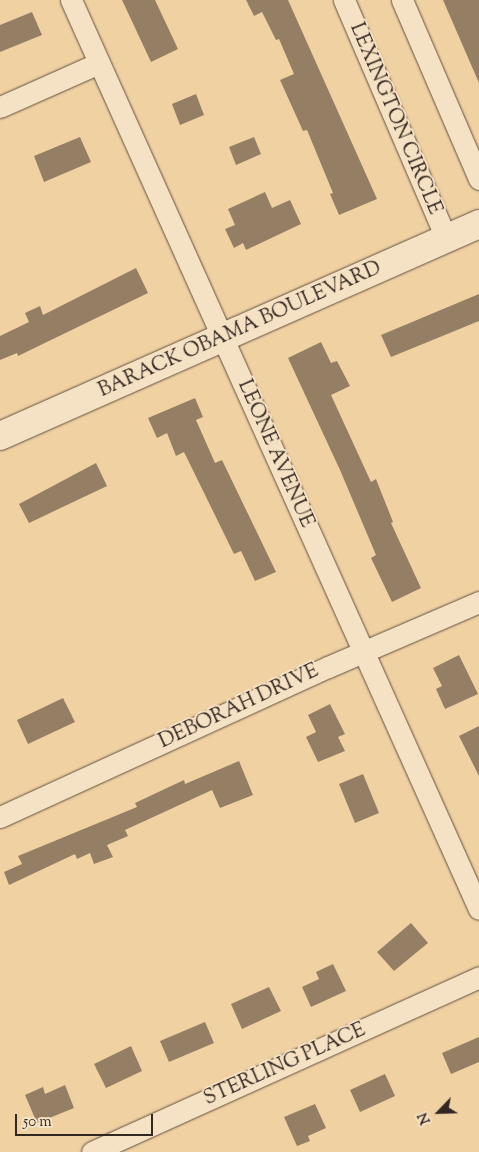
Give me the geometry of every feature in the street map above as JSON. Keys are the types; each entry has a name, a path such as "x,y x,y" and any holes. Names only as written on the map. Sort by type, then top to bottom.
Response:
{"main road":[{"name":"BARACK OBAMA BOULEVARD","path":"0,436 479,224"}],"street":[{"name":"LEONE AVENUE","path":"71,0 224,337 479,909"},
{"name":"LEXINGTON CIRCLE","path":"344,0 446,238"},
{"path":"402,0 479,179"},
{"path":"0,107 99,63"},
{"name":"DEBORAH DRIVE","path":"0,817 363,652 479,602"},
{"name":"STERLING PLACE","path":"92,1152 479,977"}],"building":[{"path":"122,0 155,0 178,49 151,62"},
{"path":"246,0 288,0 377,199 339,215 330,194 333,193 307,130 303,131 280,80 294,74 279,39 276,40 262,12 254,16"},
{"path":"443,0 479,0 479,83"},
{"path":"32,12 42,35 0,52 0,25"},
{"path":"196,94 204,115 180,125 172,104"},
{"path":"80,137 91,162 44,182 34,156"},
{"path":"254,137 261,154 236,165 229,147"},
{"path":"265,192 272,208 290,200 301,224 246,250 243,243 234,248 225,229 235,225 228,209"},
{"path":"136,268 148,293 18,356 17,353 0,360 0,336 29,322 25,313 40,306 43,315"},
{"path":"479,294 479,321 391,357 381,335"},
{"path":"321,342 331,363 337,361 350,386 331,395 371,482 376,479 393,522 391,523 421,588 392,602 371,558 376,555 340,470 288,358"},
{"path":"195,398 203,417 196,420 215,463 222,460 276,572 255,581 241,551 234,554 184,452 176,456 167,433 157,438 148,418"},
{"path":"96,463 107,486 29,523 19,504"},
{"path":"459,655 478,694 445,709 436,689 442,686 433,668"},
{"path":"63,698 75,722 28,744 17,720"},
{"path":"330,704 345,734 338,737 345,751 318,762 306,737 316,732 308,715"},
{"path":"479,726 479,776 459,736"},
{"path":"239,761 253,795 220,808 212,790 125,830 128,836 107,845 113,857 94,864 90,853 77,859 75,854 9,885 4,872 22,864 18,856 137,807 135,803 184,780 185,784"},
{"path":"363,774 379,813 355,823 339,784"},
{"path":"411,923 428,943 394,971 377,952"},
{"path":"333,964 346,991 311,1007 302,987 319,979 316,972"},
{"path":"269,987 281,1011 242,1029 231,1004"},
{"path":"205,1022 214,1043 169,1062 160,1041"},
{"path":"479,1037 479,1062 451,1074 442,1053"},
{"path":"131,1046 142,1071 106,1088 94,1064"},
{"path":"385,1074 395,1096 360,1112 350,1090"},
{"path":"65,1085 74,1108 37,1123 25,1095 43,1087 45,1094"},
{"path":"315,1104 326,1128 308,1136 310,1141 297,1146 284,1117"}]}
